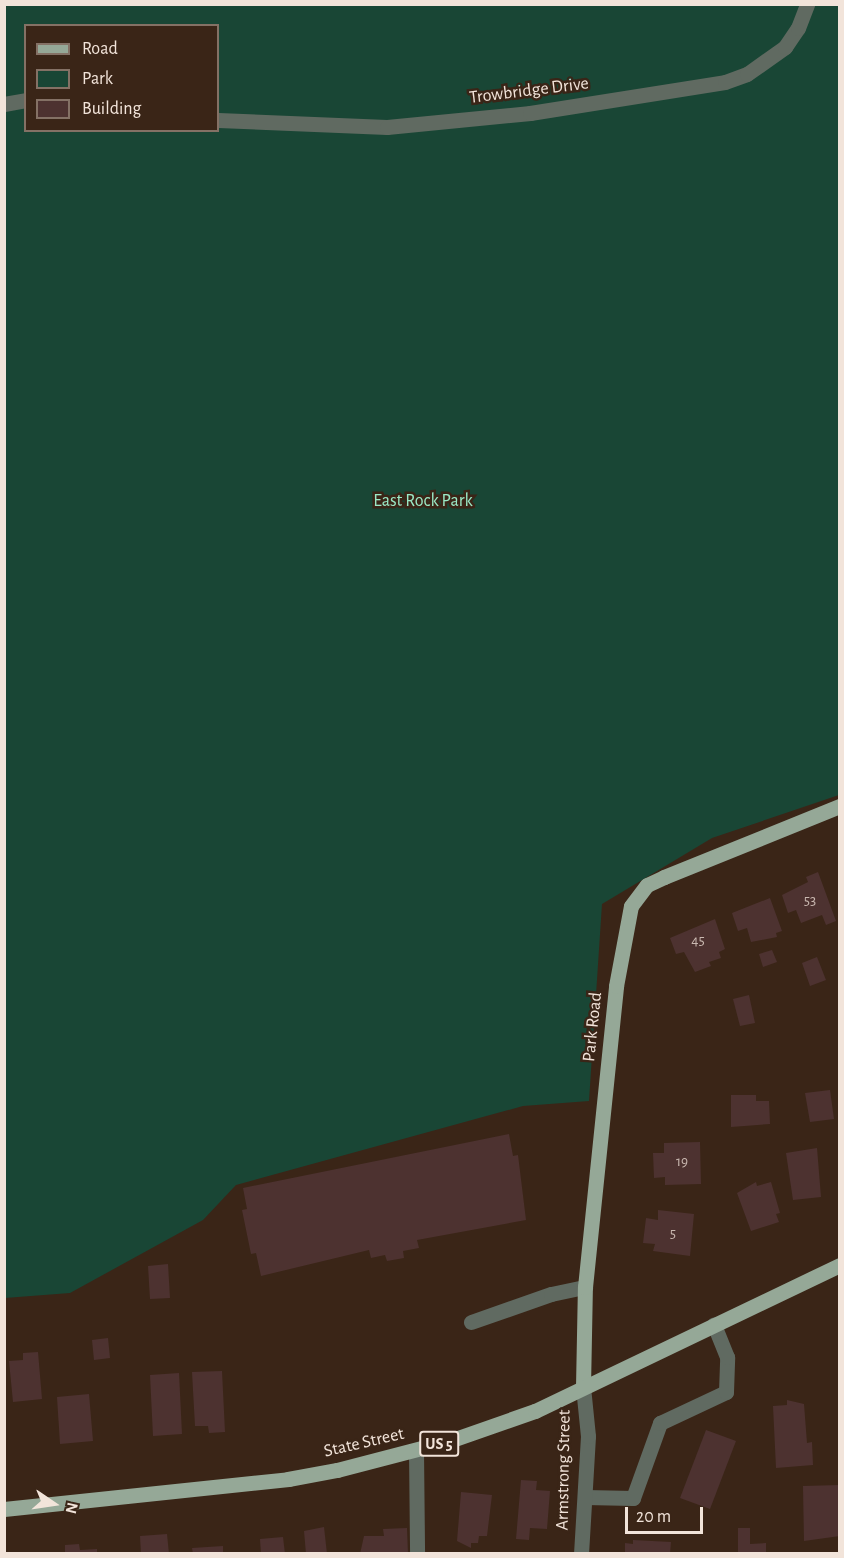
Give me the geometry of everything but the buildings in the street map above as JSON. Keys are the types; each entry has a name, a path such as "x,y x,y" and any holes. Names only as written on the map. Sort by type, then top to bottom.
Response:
{"main road":[{"name":"Park Road","path":"583,1387 585,1287 620,961 627,920 636,896 664,877 840,806"},
{"name":"State Street","path":"4,1509 288,1479 416,1450 535,1411 840,1265"}],"street":[{"name":"Trowbridge Drive","path":"219,120 330,128 387,127 530,112 725,82 747,74 785,47 798,28 807,4"},
{"path":"4,104 24,100"},
{"path":"471,1322 551,1294 585,1287"},
{"path":"585,1497 633,1498 660,1423 726,1392 727,1357 714,1324"},
{"name":"Armstrong Street","path":"580,1554 588,1436 583,1387"},
{"path":"416,1450 417,1554"}],"green space":[{"name":"East Rock Park","path":"5,5 839,5 839,795 712,838 602,904 589,1101 523,1106 236,1185 203,1220 70,1293 5,1298"}]}
